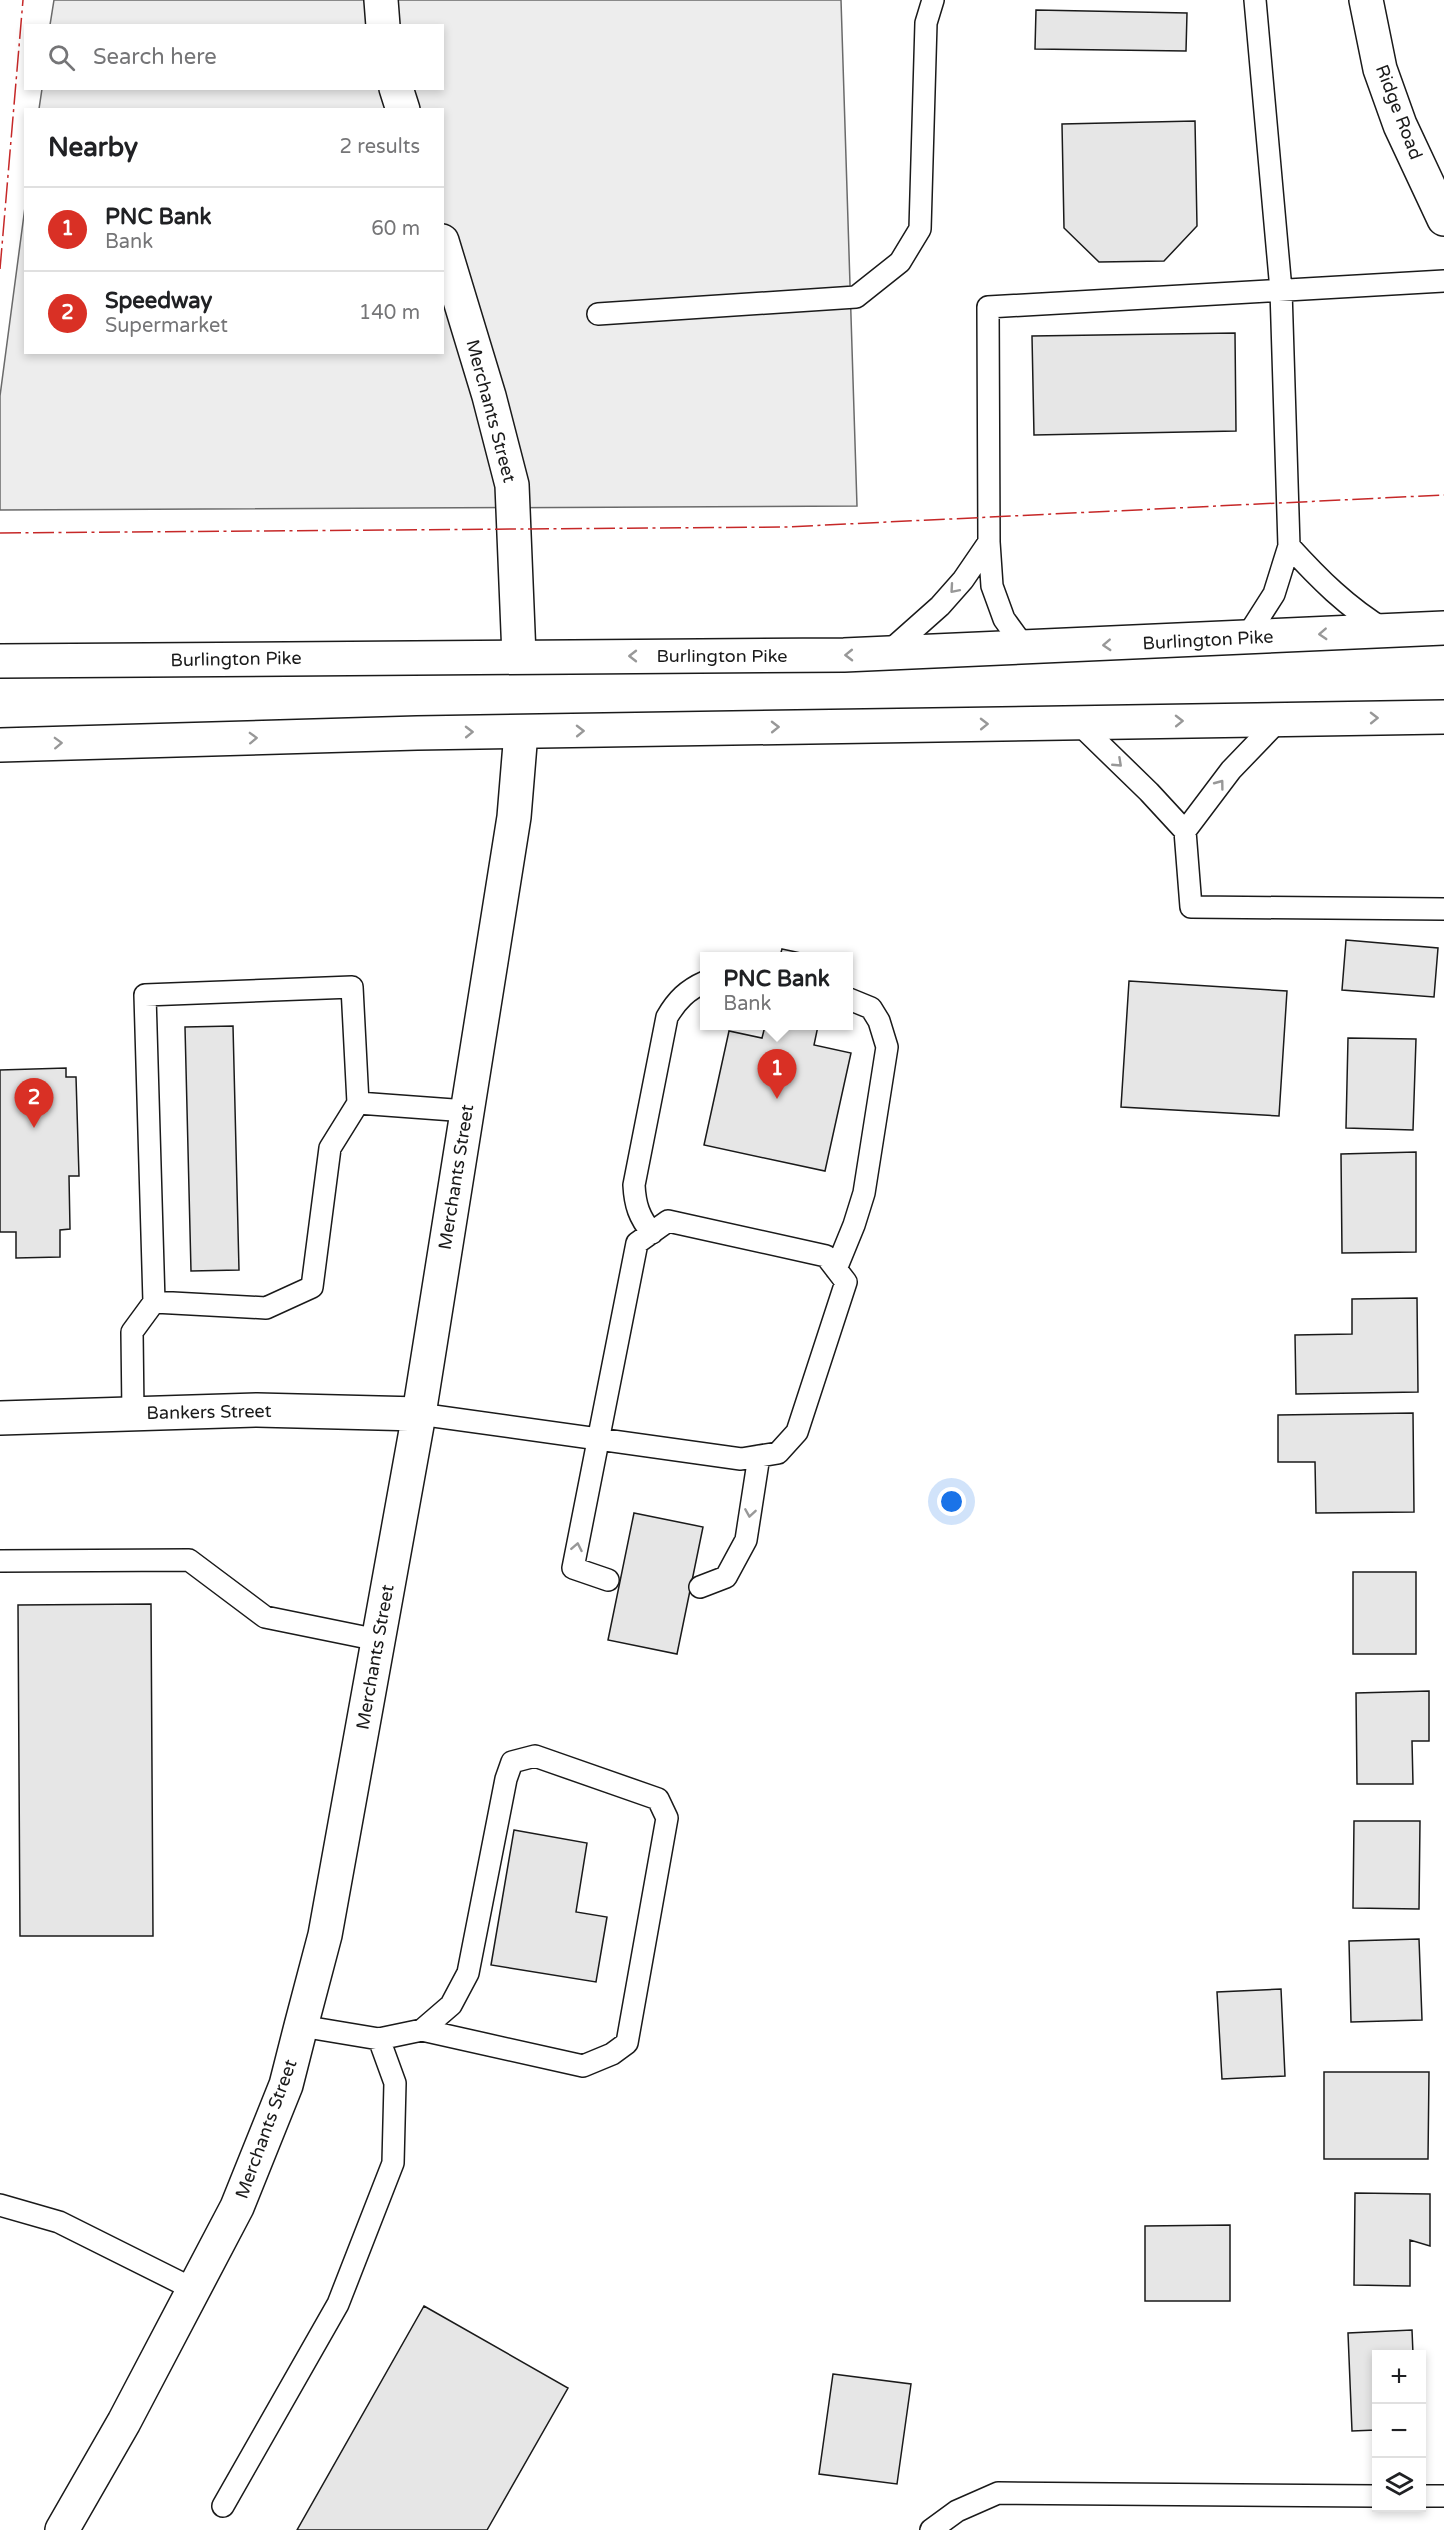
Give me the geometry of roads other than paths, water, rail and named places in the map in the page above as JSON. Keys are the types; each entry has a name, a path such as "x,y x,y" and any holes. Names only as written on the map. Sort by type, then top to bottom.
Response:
{"street":[{"path":"381,0 383,24"},
{"name":"Ridge Road","path":"1366,0 1380,69 1400,125 1444,219"},
{"path":"397,90 402,108"},
{"name":"Merchants Street","path":"444,249 489,396 512,485 519,656"},
{"name":"Burlington Pike","path":"0,661 886,654 1444,628"},
{"path":"0,745 522,732 1444,717"},
{"name":"Merchants Street","path":"62,2530 124,2422 237,2207 286,2085 325,1935 419,1414 514,817 522,732"},
{"name":"Bankers Street","path":"0,1418 257,1410 419,1414"}],"lane":[{"path":"598,314 856,297 900,262 920,229 926,23 933,0"},
{"path":"1246,638 1274,594 1289,546 1281,290 1255,0"},
{"path":"1024,648 1004,619 992,586 989,542 988,307 1444,281"},
{"path":"886,654 940,606 963,580 989,542"},
{"path":"1289,546 1347,605 1388,631"},
{"path":"1185,831 1231,770 1280,719"},
{"path":"1077,723 1149,792 1185,831 1191,907 1444,909"},
{"path":"652,1233 640,1218 635,1205 634,1185 668,1017 676,1002 691,988 700,984"},
{"path":"134,1414 132,1332 154,1302 145,995 352,987 358,1102 330,1148 312,1287 266,1308 154,1302"},
{"path":"836,1269 854,1225 864,1192 887,1047 879,1021 871,1008 853,1001"},
{"path":"358,1102 467,1111"},
{"path":"419,1414 599,1440 741,1459 778,1453 797,1432 846,1282 825,1256 668,1221 637,1243 599,1440 573,1568 608,1580"},
{"path":"700,1587 726,1577 746,1540 759,1456"},
{"path":"0,1561 189,1560 265,1617 378,1640"},
{"path":"301,2026 379,2040 422,2030 583,2066 612,2054 627,2043 667,1818 658,1799 535,1756 512,1762 506,1779 468,1973 451,2005 422,2030"},
{"path":"223,2506 338,2304 393,2163 395,2083 379,2040"},
{"path":"0,2205 59,2222 194,2289"},
{"path":"931,2530 957,2511 998,2493 1372,2496"},
{"path":"1426,2496 1444,2496"}],"place":[{"name":"PNC Bank","path":"777,1099"},
{"name":"Speedway","path":"34,1128"}]}
